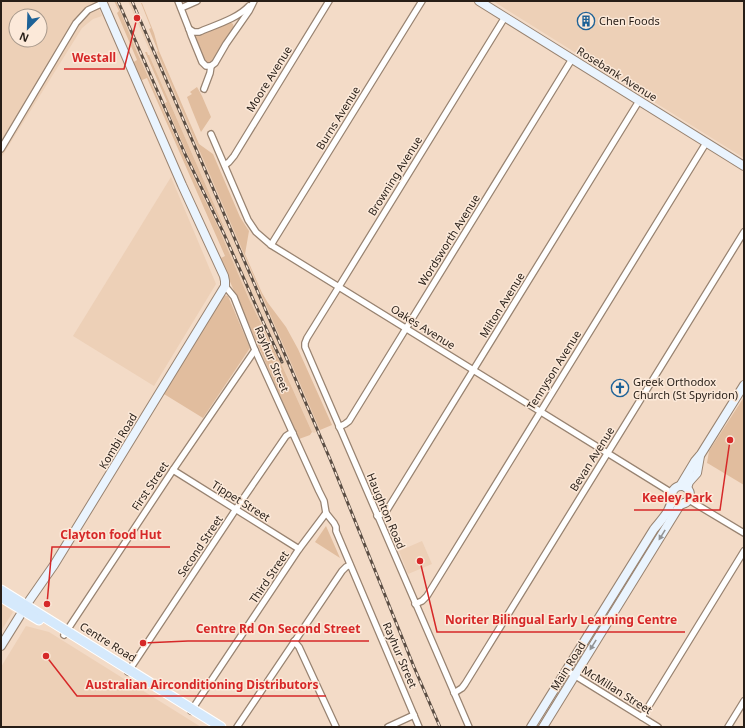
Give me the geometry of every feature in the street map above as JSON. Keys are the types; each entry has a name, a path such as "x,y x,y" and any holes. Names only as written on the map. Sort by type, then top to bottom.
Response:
{"main road":[{"name":"Rosebank Avenue","path":"479,1 744,166"},
{"name":"Rayhur Street","path":"103,2 182,185 224,276 225,286"},
{"name":"Kombi Road","path":"1,646 54,565 225,286"},
{"path":"684,487 690,494 686,501 678,503 673,499 672,495 675,488 684,487 696,473 701,454 744,385"},
{"name":"Main Road","path":"531,727 654,529 672,505 672,495"},
{"name":"Main Road","path":"543,727 680,506 686,501"},
{"path":"617,588 625,594"},
{"name":"Centre Road","path":"1,590 25,608 98,655 128,671 191,711 213,727"},
{"name":"Centre Road","path":"1,597 25,608"},
{"name":"Main Road","path":"546,703 554,708"},
{"name":"Centre Road","path":"191,711 222,727"}],"street":[{"path":"178,1 202,62 206,66 211,66"},
{"path":"181,8 197,1"},
{"name":"Moore Avenue","path":"225,165 234,156 329,1"},
{"name":"Burns Avenue","path":"271,245 422,1"},
{"path":"1,150 76,23 88,10 103,2"},
{"path":"189,29 194,32 199,32 243,12 253,2"},
{"path":"204,89 211,66 215,63 253,2"},
{"name":"Browning Avenue","path":"305,347 307,338 505,17"},
{"path":"228,19 234,23 237,28"},
{"name":"Wordsworth Avenue","path":"339,427 346,424 349,420 572,59"},
{"name":"Milton Avenue","path":"377,516 387,510 639,101"},
{"name":"Oakes Avenue","path":"211,134 248,220 256,232 271,245 608,453 672,495"},
{"name":"Tennyson Avenue","path":"415,604 422,601 427,596 706,143"},
{"name":"Bevan Avenue","path":"454,692 462,688 465,684 744,232"},
{"name":"Rayhur Street","path":"225,286 234,297 256,350 324,501 326,512 336,527 336,531 350,565 419,727"},
{"name":"Haughton Road","path":"305,347 469,727"},
{"name":"First Street","path":"65,633 173,470 256,350"},
{"name":"Second Street","path":"128,671 286,436 293,433"},
{"name":"Tippet Street","path":"173,470 299,549"},
{"path":"686,501 744,533"},
{"name":"Third Street","path":"191,711 299,549 326,512"},
{"path":"642,717 744,551"},
{"path":"237,727 342,571 350,565"},
{"path":"294,641 299,647 336,727"},
{"name":"McMillan Street","path":"566,670 658,727"},
{"path":"728,727 744,701"},
{"path":"388,727 414,716"}],"shaded area":[{"path":"1,1 96,1 102,16 93,19 82,28 1,158"},
{"path":"114,1 116,1 137,52 193,176 219,229 249,299 284,370 312,432 310,435 299,439 224,268 221,258 225,256 147,78 142,80 140,78 132,63 137,60 117,13 119,11"},
{"path":"116,1 120,1 189,158 224,227 149,55 151,54 128,1 133,1 156,53 157,52 320,430 314,433 312,432 284,370 249,299 219,229 170,125"},
{"path":"493,1 744,1 744,158 691,125"},
{"path":"141,3 154,33 159,51 199,144 213,154 240,217 249,231 245,254 262,293 286,327 298,349 332,425 320,430 157,52 158,51 149,29 151,28"},
{"path":"230,22 233,24 234,28 212,64 205,64 192,33"},
{"path":"145,52 149,55 224,227 189,158"},
{"path":"197,87 211,117 201,132 187,97 192,94 190,92"},
{"path":"171,177 216,284 154,386 73,336"},
{"path":"224,295 228,296 250,348 203,418 164,394"},
{"path":"744,397 744,485 707,463 709,451"},
{"path":"326,526 340,558 315,542"},
{"path":"422,541 432,564 408,574 399,551"},
{"path":"1,603 13,612 1,631"},
{"path":"26,626 49,632 201,727 1,727 1,667"}],"railway":[{"path":"118,1 185,154 224,234 282,362"},
{"path":"132,1 330,459 414,667 440,727"}],"place":[{"name":"Westall","path":"137,18"},
{"name":"Chen Foods","path":"586,21"},
{"name":"Greek Orthodox Church (St Spyridon)","path":"620,388"},
{"name":"Keeley Park","path":"730,440"},
{"name":"Noriter Bilingual Early Learning Centre","path":"420,561"},
{"name":"Clayton food Hut","path":"47,604"},
{"name":"Centre Rd On Second Street","path":"143,643"},
{"name":"Australian Airconditioning Distributors","path":"46,656"}]}
